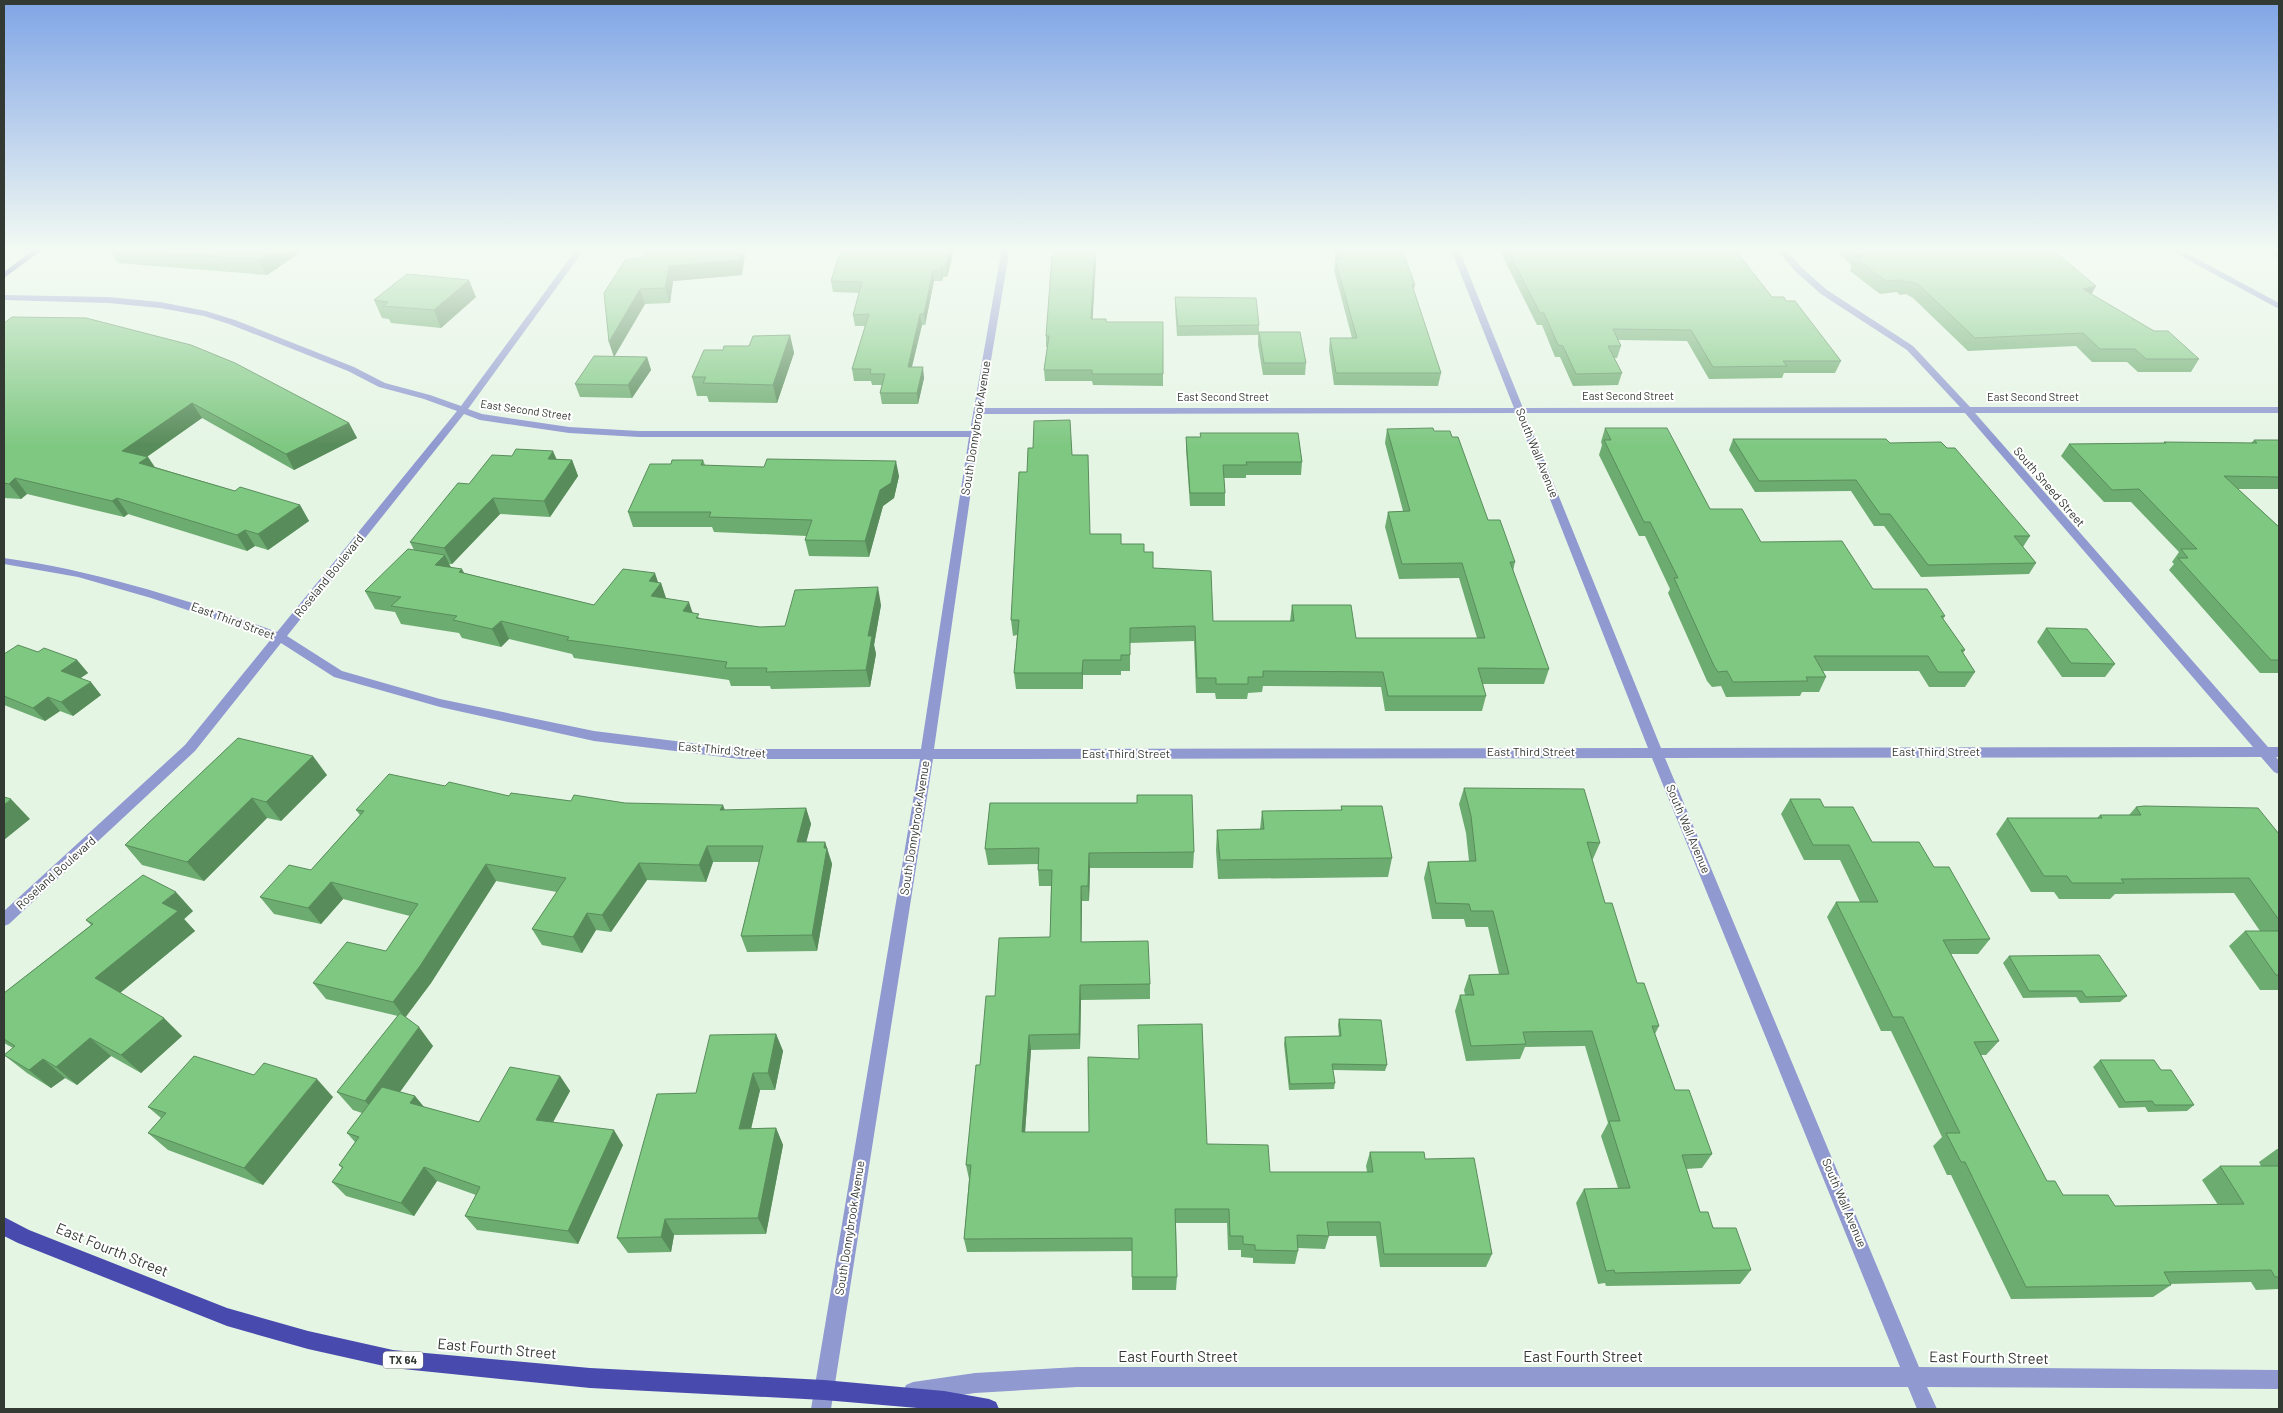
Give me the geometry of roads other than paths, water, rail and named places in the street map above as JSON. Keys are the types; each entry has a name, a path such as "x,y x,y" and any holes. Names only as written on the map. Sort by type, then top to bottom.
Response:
{"main road":[{"name":"East Fourth Street","path":"4,1226 24,1236 227,1317 308,1340 393,1359 822,1400 889,1396 944,1401 989,1409"}],"street":[{"name":"East Second Street","path":"201,313 232,322 351,369 382,385 428,397 480,417 528,424 639,434 975,434"},
{"name":"Roseland Boulevard","path":"4,920 43,886 190,748 462,411 534,313"},
{"name":"South Donnybrook Avenue","path":"822,1400 927,754 978,410 995,313"},
{"name":"South Wall Avenue","path":"1480,313 1656,752 1916,1377 1927,1409"},
{"name":"South Sneed Street","path":"1856,313 1910,348 1957,396 1965,409 2279,769"},
{"name":"East Second Street","path":"978,410 2279,410"},
{"name":"East Third Street","path":"4,561 78,574 155,594 280,637 338,674 440,703 594,736 740,754 2279,752"},
{"name":"East Fourth Street","path":"889,1396 975,1383 1077,1377 1916,1377 2279,1380"}]}
